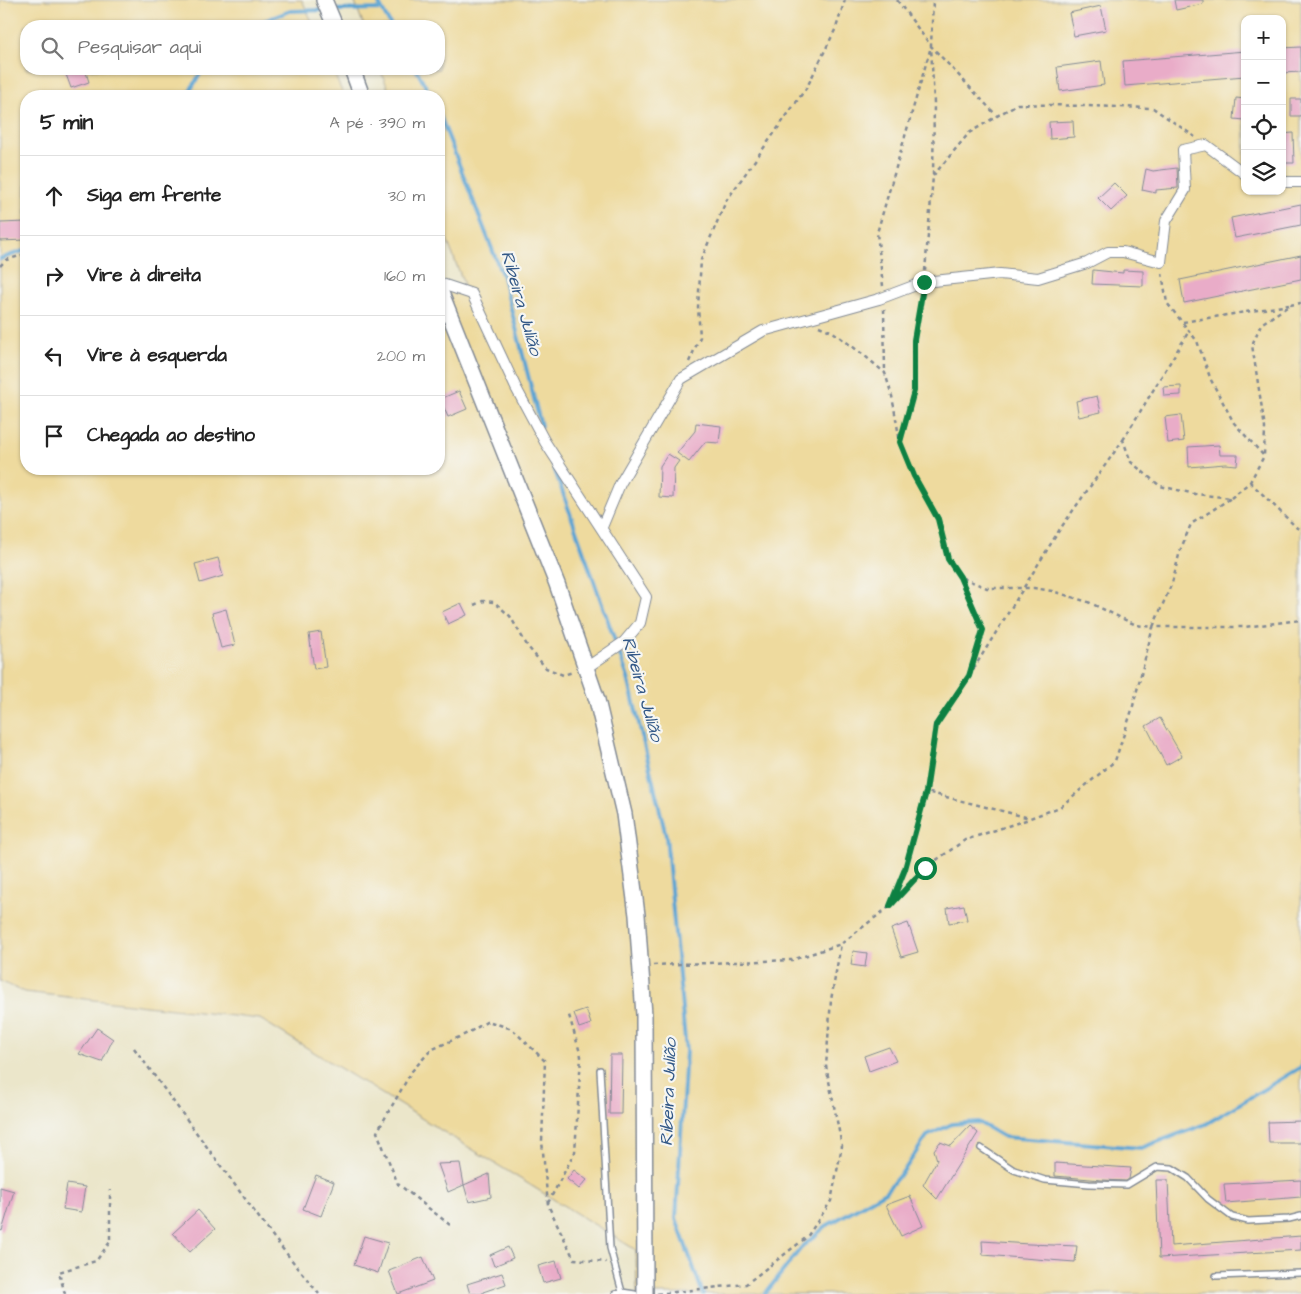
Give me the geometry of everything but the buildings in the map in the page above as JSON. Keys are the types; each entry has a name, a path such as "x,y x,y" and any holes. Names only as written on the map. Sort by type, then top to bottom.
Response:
{"main road":[{"path":"324,0 332,20"},
{"path":"354,75 360,90"},
{"path":"445,303 557,584 598,700 624,814 637,915 644,1015 645,1294"}],"street":[{"path":"602,527 620,484 681,379 763,330 884,297 924,282 1000,274 1038,278 1087,263 1108,252 1123,252 1161,262 1166,221 1186,190 1183,150 1206,145 1241,171"},
{"path":"1286,182 1301,182"},
{"path":"445,285 472,294 516,388 545,442 646,597 640,623 624,642 586,668"}],"lane":[{"path":"600,1070 610,1248 622,1292"},
{"path":"981,1148 1014,1170 1044,1180 1127,1185 1157,1167 1172,1168 1188,1178 1208,1199 1232,1218 1248,1220 1289,1219 1301,1216"},
{"path":"1216,1276 1301,1274"},
{"path":"615,1294 622,1292 635,1294"}],"path":[{"path":"681,379 700,337 698,306 702,260 726,202 807,87 836,28 844,0"},
{"path":"897,0 931,46 997,116"},
{"path":"900,442 914,391 914,340 924,282 933,176 934,103 931,46 933,0"},
{"path":"931,46 877,233 884,297 885,373 892,396 900,442 914,476 938,519 948,559 960,577 983,630 969,676"},
{"path":"933,176 969,133 1017,104 1153,108 1206,145"},
{"path":"0,266 6,260 20,256"},
{"path":"1161,262 1167,303 1197,341 1211,380 1234,423 1264,456"},
{"path":"1182,322 1301,303"},
{"path":"641,965 792,960 842,944 890,906 925,868 965,840 1060,807 1115,762 1132,710 1153,627 1172,583 1180,551 1191,524 1231,498 1250,482 1264,456 1265,428 1252,345 1261,324 1290,305"},
{"path":"802,319 833,332 885,373"},
{"path":"890,906 905,869 926,792 936,725 969,676 1060,529 1123,440 1189,331"},
{"path":"1123,440 1131,462 1160,486 1195,494 1231,498"},
{"path":"1250,482 1301,530"},
{"path":"960,577 988,588 1023,588 1052,591 1079,599 1136,625 1153,627 1245,627 1301,620"},
{"path":"474,605 484,601 494,602 510,616 528,647 546,668 563,675 586,668"},
{"path":"926,792 1030,818"},
{"path":"656,1294 746,1284 808,1237 831,1201 842,1146 826,1066 831,1000 842,944"},
{"path":"548,1205 574,1152 581,1056 568,1012"},
{"path":"450,1225 398,1184 377,1132 412,1070 431,1050 468,1033 488,1021 512,1029 545,1061 542,1141 548,1205 574,1259 614,1262"},
{"path":"134,1048 274,1238 319,1294"},
{"path":"65,1294 59,1272 96,1261 110,1242 110,1190"}],"sand":[{"path":"0,0 302,0 311,20 20,20 20,75 335,75 341,90 20,90 20,475 445,475 445,291 464,284 445,235 445,90 389,90 382,75 445,75 445,20 362,20 354,0 1301,0 1301,1294 637,1294 636,1250 260,1019 24,992 0,981"}],"waterway":[{"name":"Ribeira Julião","path":"377,0 388,20"},
{"path":"332,10 382,9"},
{"path":"266,20 290,11 325,10"},
{"path":"191,90 199,75"},
{"name":"Ribeira Julião","path":"419,75 428,90"},
{"name":"Ribeira Julião","path":"445,128 503,277 541,426"},
{"path":"0,259 20,252"},
{"name":"Ribeira Julião","path":"551,459 628,678 666,836 686,1051 676,1219 703,1294"},
{"path":"765,1294 801,1248 826,1226 885,1192 905,1169 927,1136 952,1124 978,1122 1004,1137 1141,1148 1206,1124 1301,1067"}],"route":[{"path":"924,282 914,340 914,391 900,442 914,476 938,519 948,559 960,577 983,630 969,676 936,725 926,792 905,869 890,906 925,868"}]}
